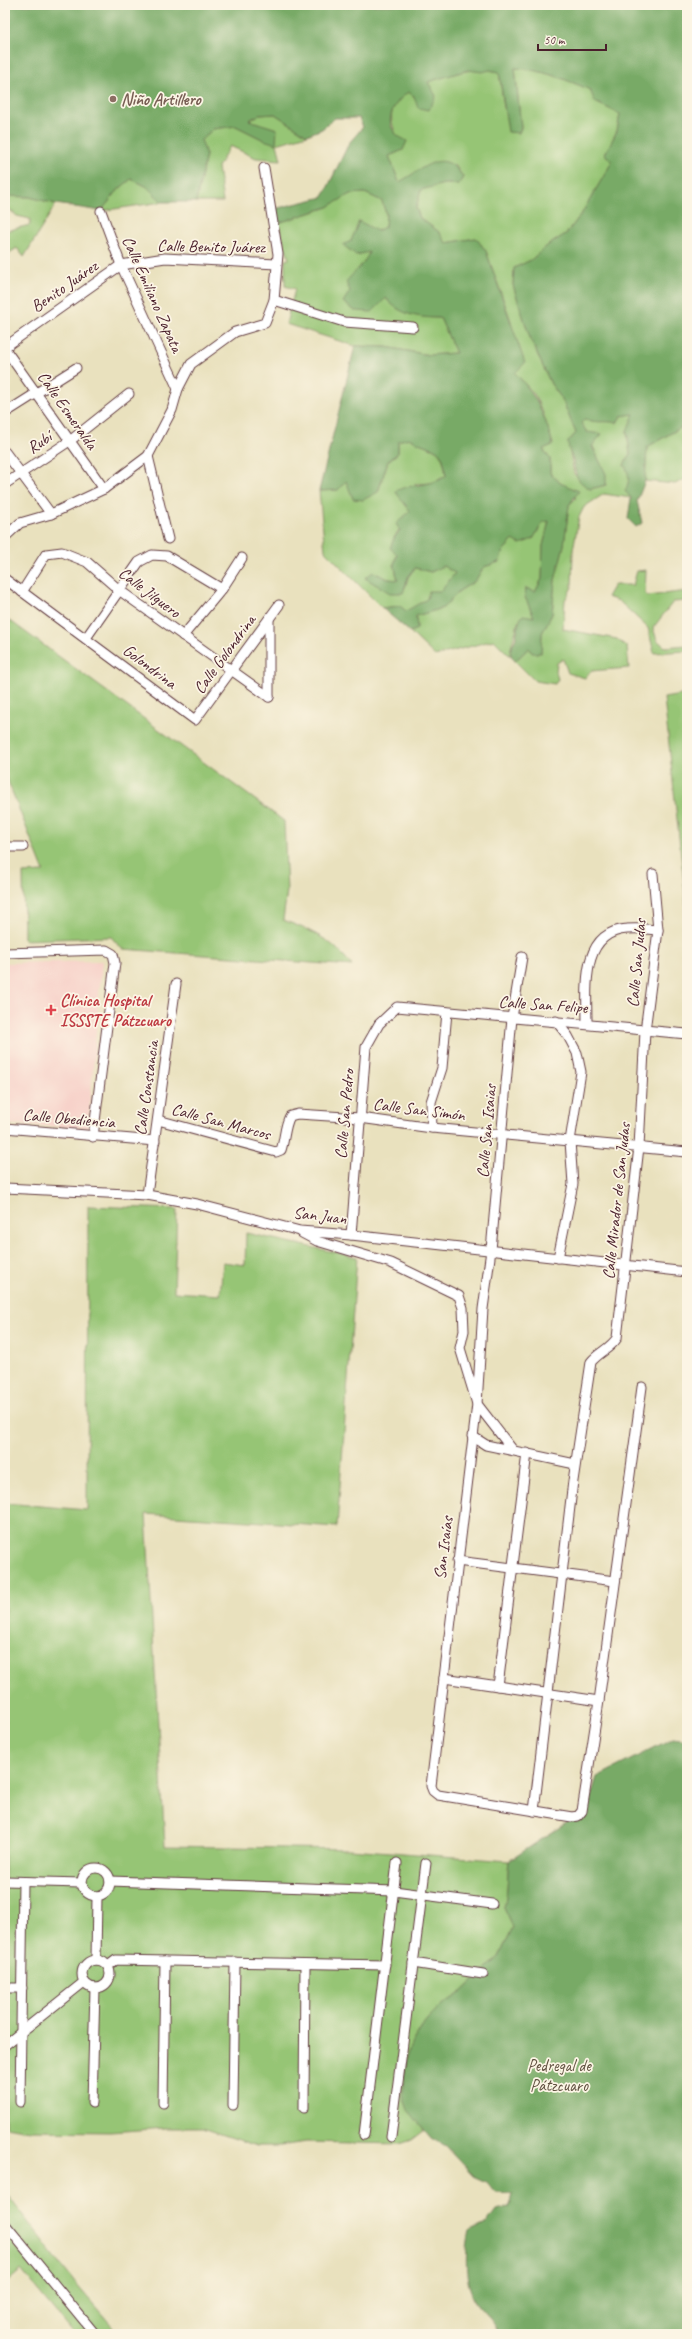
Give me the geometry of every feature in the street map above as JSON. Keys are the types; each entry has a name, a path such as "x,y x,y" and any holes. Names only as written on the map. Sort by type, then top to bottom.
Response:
{"street":[{"path":"5,537 20,523 51,514 104,490 148,456 172,410 178,388 191,364 235,332 265,323 274,300 278,254 264,168"},
{"name":"Calle Emiliano Zapata","path":"101,211 122,265 178,388"},
{"name":"Calle Benito Juárez","path":"122,265 165,258 276,264"},
{"name":"Benito Juárez","path":"5,348 122,265"},
{"path":"274,300 344,322 412,327"},
{"name":"Calle Esmeralda","path":"5,348 71,440 104,490"},
{"path":"5,413 76,368"},
{"name":"Rubí","path":"5,484 71,440 129,394"},
{"path":"5,452 51,514"},
{"path":"148,456 168,539"},
{"name":"Calle Jilguero","path":"22,592 46,554 62,552 87,562 119,590 269,697 269,619"},
{"path":"86,638 139,562 152,555 167,556 222,589"},
{"path":"183,636 222,589 242,558"},
{"name":"Golondrina","path":"5,579 195,720"},
{"name":"Calle Golondrina","path":"195,720 278,605"},
{"path":"5,847 23,847"},
{"name":"Calle San Judas","path":"645,1031 658,930 653,874"},
{"path":"587,1023 587,985 590,963 594,949 602,938 626,929 658,930"},
{"path":"5,953 106,950 113,954 115,963 94,1137"},
{"name":"Calle San Isaias","path":"483,1309 491,1250 512,1018 522,957"},
{"name":"Calle Constancia","path":"147,1195 176,984"},
{"name":"Calle San Felipe","path":"396,1007 512,1018 587,1023 645,1031 687,1034"},
{"name":"Calle San Pedro","path":"351,1235 366,1047 379,1024 396,1007"},
{"path":"432,1128 431,1102 442,1068 447,1012"},
{"path":"556,1021 568,1036 577,1053 581,1072 570,1141 573,1184 558,1258"},
{"name":"Calle Mirador de San Judas","path":"575,1464 591,1362 598,1354 612,1347 617,1338 639,1147 645,1031"},
{"name":"Calle San Simón","path":"276,1152 281,1150 286,1122 290,1116 298,1114 360,1118 432,1128 687,1152"},
{"name":"Calle San Marcos","path":"158,1120 276,1152"},
{"name":"Calle Obediencia","path":"5,1128 94,1137 155,1141"},
{"name":"San Juan","path":"5,1188 147,1195 197,1204 300,1231 351,1235 687,1272"},
{"path":"300,1231 317,1241 391,1263 459,1296 463,1308 464,1331 460,1348 477,1404 512,1449"},
{"name":"San Isaías","path":"483,1309 477,1404 431,1786 433,1791 438,1795 534,1811"},
{"path":"472,1436 486,1445 512,1449 575,1464 534,1811 572,1817 578,1816 582,1811 599,1701 642,1387"},
{"path":"498,1686 528,1453"},
{"path":"457,1561 615,1581"},
{"path":"444,1678 599,1701"},
{"path":"364,2135 397,1863"},
{"path":"391,2137 426,1864"},
{"path":"95,1868 107,1873 110,1881 105,1893 97,1896 85,1891 82,1883 87,1871 95,1868"},
{"path":"110,1881 394,1891 422,1893 492,1904"},
{"path":"5,1882 82,1883"},
{"path":"20,2102 23,1882"},
{"path":"96,1960 97,1896"},
{"path":"96,1960 108,1966"},
{"path":"95,1988 84,1982 82,1974 85,1966 96,1960"},
{"path":"108,1966 116,1960 385,1965"},
{"path":"163,2103 165,1961"},
{"path":"233,2105 235,1962"},
{"path":"413,1963 483,1974"},
{"path":"304,2108 305,1964"},
{"path":"95,1988 107,1983 110,1975 108,1966"},
{"path":"5,2045 84,1982"},
{"path":"5,1988 22,1988"},
{"path":"92,2103 95,1988"},
{"path":"5,2224 95,2334"}],"shaded area":[{"name":"Clínica Hospital ISSSTE Pátzcuaro","path":"102,961 88,1128 9,1124 5,1057 5,963"}],"green space":[{"path":"5,5 687,5 687,424 647,447 645,481 637,501 642,523 636,527 628,519 631,498 625,491 629,478 624,465 630,454 627,431 634,414 621,416 617,423 585,419 581,423 587,432 602,434 592,446 606,474 606,485 590,489 581,483 577,477 568,442 576,433 562,399 551,384 530,338 513,285 514,268 531,260 547,246 567,233 582,213 612,162 605,154 617,131 620,114 595,102 590,90 572,82 535,71 515,68 521,128 519,133 508,132 499,72 490,70 482,72 468,70 428,82 436,96 429,110 418,108 414,96 408,92 403,96 392,111 392,128 396,134 407,141 403,150 389,156 399,182 432,163 440,161 448,163 463,177 459,184 444,184 421,190 416,208 420,218 439,232 446,243 476,238 486,251 525,363 515,373 529,389 547,424 553,445 543,449 550,459 550,473 560,483 579,491 569,505 564,545 555,580 552,614 542,633 541,653 532,653 529,648 515,661 512,658 511,649 523,615 534,617 525,597 526,588 535,592 542,579 543,546 549,521 543,522 533,539 520,544 513,540 503,551 499,562 484,567 475,581 459,591 443,608 416,616 417,629 410,632 382,608 400,606 406,611 427,599 429,591 441,591 455,573 443,566 431,572 415,568 408,577 403,593 390,593 365,578 373,572 388,579 398,580 394,564 397,554 390,548 394,538 400,530 396,524 410,511 395,491 434,482 446,476 445,465 439,453 409,438 398,441 398,453 388,461 378,492 363,500 353,499 346,481 338,490 319,491 355,346 386,347 429,355 456,353 440,318 417,316 403,312 391,304 386,298 372,312 355,311 343,302 350,291 346,282 362,264 369,252 356,255 343,245 351,241 359,221 377,231 385,227 386,214 382,201 365,193 350,194 328,207 278,223 274,209 323,197 349,143 363,127 359,118 335,118 322,129 307,135 275,114 259,115 249,120 277,129 276,144 264,140 236,126 213,129 201,140 206,155 196,202 162,202 146,186 131,179 119,189 101,211 56,204 30,197 5,196"},
{"path":"515,67 544,73 591,90 595,102 620,114 617,131 605,154 612,162 582,213 567,233 547,246 531,260 514,268 513,285 530,338 551,384 562,399 576,433 568,442 574,474 590,489 606,485 596,454 581,423 585,418 597,421 617,422 621,416 635,413 627,431 630,454 624,465 629,473 631,498 604,494 584,507 579,517 573,550 572,587 565,600 563,629 617,639 627,647 629,668 591,671 585,678 568,673 563,659 557,663 556,672 558,679 555,684 535,681 515,661 529,648 541,653 542,633 552,614 555,580 564,545 569,505 576,498 550,473 550,459 543,449 553,444 543,413 534,394 515,373 511,321 486,251 476,238 446,243 439,232 420,218 416,208 421,189 444,184 459,184 463,177 455,165 412,176 399,182 389,156 403,150 395,133 392,119 392,112 400,99 408,92 414,96 418,108 427,82 472,70 490,70 499,72 507,119 521,128"},
{"path":"275,114 307,135 277,144 281,160 256,158 230,146 218,167 223,202 196,202 206,155 201,140 213,129 236,126 264,140 277,129 248,121 259,115"},
{"path":"131,179 146,186 162,202 101,211 119,189"},
{"path":"365,193 382,201 386,214 385,227 377,231 356,255 370,251 367,260 359,268 385,298 401,310 424,317 440,318 456,353 429,355 386,347 355,346 286,324 295,289 285,286 285,260 289,259 278,223 328,207 349,194"},
{"path":"5,196 30,197 56,204 24,257 17,248 9,253 5,248 5,231 30,225 30,219 17,216 10,210 5,209"},
{"path":"687,424 687,478 675,484 645,481 647,447"},
{"path":"409,438 439,453 442,458 446,476 432,483 415,484 410,511 394,538 397,554 394,564 398,580 388,579 373,572 405,588 408,577 415,568 431,572 443,566 455,573 441,591 406,612 400,606 382,608 325,551 319,491 338,490 346,480 378,492 388,461 398,453 398,441"},
{"path":"549,521 543,546 542,579 535,592 526,588 525,597 534,617 518,622 510,656 494,640 435,656 410,632 417,629 416,616 443,608 459,591 475,581 484,567 499,562 503,551 513,540 533,539 543,522"},
{"path":"646,570 645,594 648,596 687,591 687,601 673,602 653,628 657,640 665,647 687,645 687,651 654,653 648,628 619,601 607,597 614,585 633,585 637,571"},
{"path":"5,617 284,821 287,891 283,920 322,937 337,949 352,966 122,949 111,937 24,940 23,873 44,872 5,774"},
{"path":"687,694 687,912 664,698"},
{"path":"88,1206 177,1209 174,1292 220,1295 223,1262 245,1265 246,1233 357,1257 337,1527 146,1514 165,1846 350,1849 509,1861 504,1908 513,1927 499,1957 462,1992 441,2006 424,2024 408,2051 402,2093 424,2130 411,2140 399,2144 306,2142 281,2146 257,2146 203,2128 166,2128 110,2132 31,2131 5,2127 5,1503 87,1510"},
{"name":"Pedregal de Pátzcuaro","path":"673,1738 687,1740 687,2334 498,2334 494,2325 475,2301 471,2293 467,2276 466,2257 470,2231 486,2224 496,2210 510,2207 513,2194 495,2193 486,2182 473,2176 445,2146 431,2138 408,2110 402,2093 408,2051 424,2024 441,2006 462,1992 499,1957 513,1927 504,1908 509,1861 587,1809 597,1777"},
{"path":"5,2192 75,2283 119,2334 74,2334 21,2270 5,2284"}],"place":[{"name":"Niño Artillero","path":"113,99"},
{"name":"Clínica Hospital ISSSTE Pátzcuaro","path":"51,1010"}]}
